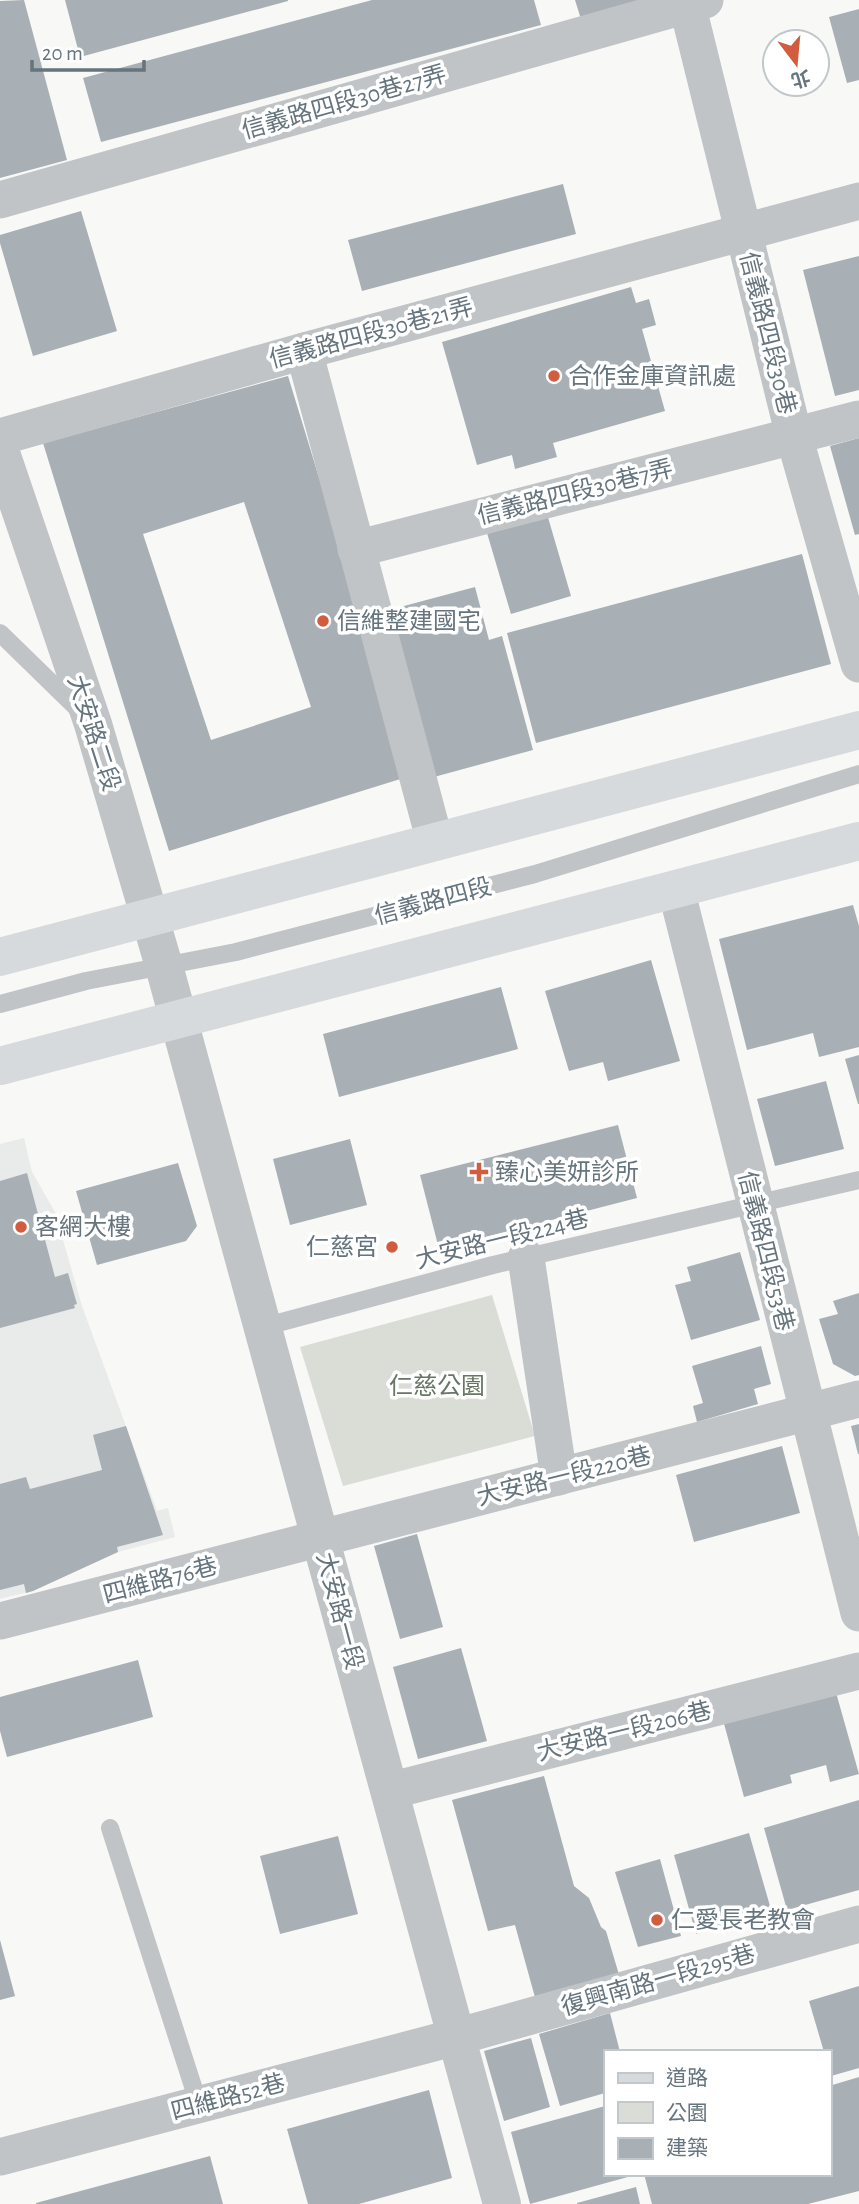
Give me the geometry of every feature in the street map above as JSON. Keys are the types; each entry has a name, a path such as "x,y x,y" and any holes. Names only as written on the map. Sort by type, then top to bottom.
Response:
{"main road":[{"path":"0,957 859,730"},
{"name":"信義路四段","path":"0,1066 859,841"}],"street":[{"name":"信義路四段30巷27弄","path":"0,200 693,2"},
{"name":"信義路四段30巷","path":"693,2 743,232 794,436 859,664"},
{"name":"信義路四段30巷21弄","path":"0,437 304,351 859,201"},
{"path":"304,351 435,842"},
{"name":"信義路四段30巷7弄","path":"356,549 859,419"},
{"name":"大安路二段","path":"0,450 93,724 178,1019"},
{"name":"信義路四段53巷","path":"676,889 859,1613"},
{"name":"大安路一段","path":"178,1019 502,2204"},
{"path":"526,1258 559,1477"},
{"name":"大安路一段220巷","path":"320,1538 859,1399"},
{"name":"四維路76巷","path":"0,1621 320,1538"},
{"name":"大安路一段206巷","path":"389,1791 859,1671"},
{"name":"復興南路一段295巷","path":"456,2037 859,1924"},
{"name":"四維路52巷","path":"0,2157 456,2037"}],"lane":[{"path":"0,633 93,724"},
{"name":"信義路四段","path":"0,1004 86,981 236,952 536,874 859,774"},
{"name":"大安路一段224巷","path":"263,1327 526,1258 859,1180"},
{"path":"110,1828 200,2105"}],"shaded area":[{"path":"24,1138 32,1172 55,1212 82,1306 157,1511 168,1508 175,1537 118,1552 33,1591 0,1599 0,1144"}],"green space":[{"name":"仁慈公園","path":"492,1295 535,1436 343,1486 300,1347"}],"building":[{"path":"24,0 67,160 0,178 0,1"},
{"path":"65,0 288,0 288,1 80,57"},
{"path":"372,0 534,0 541,25 101,142 83,78"},
{"path":"575,0 645,0 584,29"},
{"path":"859,9 859,80 847,83 829,17"},
{"path":"563,184 576,234 362,291 348,240"},
{"path":"81,211 117,331 33,356 0,243 0,235"},
{"path":"859,256 859,390 835,396 803,270"},
{"name":"合作金庫資訊處","path":"631,287 636,303 649,299 656,325 642,329 665,411 553,443 557,457 515,469 512,455 477,465 442,342"},
{"name":"信維整建國宅","path":"288,376 410,776 169,851 43,443","holes":["244,502 311,707 211,740 143,534"]},
{"path":"859,438 859,534 855,535 830,446"},
{"path":"547,514 571,596 511,614 487,533"},
{"path":"802,554 831,664 536,743 507,633"},
{"path":"475,587 489,640 502,636 533,750 434,777 389,610"},
{"path":"853,905 859,926 859,1047 819,1057 813,1033 747,1050 719,939"},
{"path":"651,960 680,1061 608,1081 603,1062 569,1071 545,991"},
{"path":"501,987 518,1049 339,1097 323,1034"},
{"path":"859,1055 859,1104 858,1104 845,1059"},
{"path":"826,1081 844,1149 775,1166 757,1099"},
{"path":"618,1125 637,1198 439,1249 420,1175"},
{"path":"350,1139 367,1205 290,1225 273,1159"},
{"path":"178,1163 197,1226 186,1241 97,1265 76,1191"},
{"name":"客網大樓","path":"27,1173 55,1277 68,1273 77,1304 74,1305 75,1308 0,1328 0,1181"},
{"path":"740,1252 760,1320 691,1340 675,1285 691,1281 687,1267"},
{"path":"859,1293 859,1375 855,1376 833,1364 819,1319 838,1314 833,1301"},
{"path":"761,1346 771,1384 754,1389 758,1404 697,1422 693,1406 703,1403 692,1366"},
{"path":"859,1424 859,1454 858,1454 851,1426"},
{"path":"126,1426 163,1535 117,1547 118,1552 33,1591 26,1593 24,1584 0,1590 0,1484 26,1477 30,1489 102,1470 93,1435"},
{"path":"782,1446 800,1513 694,1542 676,1475"},
{"path":"417,1534 443,1627 400,1639 374,1546"},
{"path":"461,1648 487,1741 418,1759 393,1667"},
{"path":"138,1660 153,1717 7,1757 0,1731 0,1697"},
{"path":"835,1689 859,1774 830,1782 826,1765 790,1775 792,1783 744,1797 723,1720"},
{"path":"544,1776 574,1886 589,1898 601,1927 606,1931 620,1978 536,2001 515,1925 488,1931 452,1800"},
{"path":"859,1800 859,1890 787,1910 764,1828"},
{"path":"749,1833 772,1913 696,1934 674,1855"},
{"path":"338,1836 358,1914 280,1934 260,1856"},
{"path":"660,1859 681,1936 638,1947 615,1872"},
{"path":"0,1940 15,1996 0,2000"},
{"path":"859,1986 859,2068 831,2076 831,2050 823,2050 809,2001"},
{"path":"610,2013 619,2050 604,2050 604,2093 560,2106 539,2034"},
{"path":"531,2038 550,2107 504,2121 484,2051"},
{"path":"859,2077 859,2191 808,2204 652,2204 645,2176 831,2176 831,2085"},
{"path":"429,2090 452,2178 359,2204 308,2204 287,2129"},
{"path":"604,2106 604,2176 631,2176 530,2204 511,2132"},
{"path":"210,2156 223,2204 36,2204 36,2203"},
{"path":"636,2187 640,2204 577,2204 577,2203"}],"place":[{"name":"合作金庫資訊處","path":"554,376"},
{"name":"信維整建國宅","path":"323,621"},
{"name":"臻心美妍診所","path":"479,1172"},
{"name":"客網大樓","path":"21,1227"},
{"name":"仁慈宮","path":"392,1247"},
{"name":"仁愛長老教會","path":"657,1920"}]}
